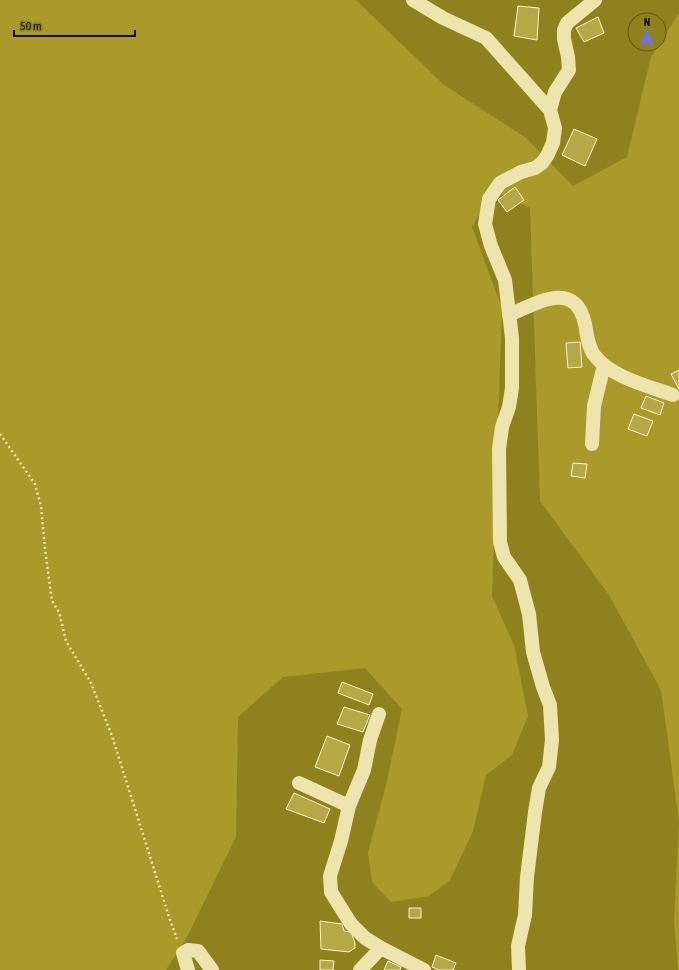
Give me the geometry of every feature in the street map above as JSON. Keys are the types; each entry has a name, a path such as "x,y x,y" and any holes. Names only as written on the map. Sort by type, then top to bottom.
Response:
{"street":[{"path":"413,0 443,18 486,38 550,110 555,128 553,144 545,159 535,168 521,172 500,183 489,199 485,224 491,246 505,280 512,338 512,388 509,407 502,427 499,448 500,542 504,557 520,580 529,614 533,652 550,705 552,740 549,767 539,788 535,812 527,877 525,915 518,946 519,970"},
{"path":"550,110 555,92 569,70 564,30 567,23 591,1"},
{"path":"509,315 540,301 563,297 572,301 578,307 584,320 594,355 604,365 634,381 673,395"},
{"path":"592,444 594,406 604,365"},
{"path":"379,714 370,740 364,770 349,806 341,841 330,876 331,892 351,924 365,938 424,970"},
{"path":"299,783 349,806"},
{"path":"360,970 381,948"},
{"path":"188,970 183,953 188,950 198,951 212,970"}],"path":[{"path":"0,434 35,484 41,506 52,601 59,612 66,641 91,683 112,736 170,920 183,953"}],"shaded area":[{"path":"0,0 356,0 443,84 526,138 573,186 627,157 651,57 654,52 667,52 667,32 679,13 679,821 661,690 609,595 540,501 530,208 494,190 472,227 502,308 492,596 514,645 528,716 512,755 486,775 473,831 450,880 429,896 391,902 372,882 368,853 387,781 402,709 365,668 283,677 238,717 236,837 188,935 166,970 0,970"},
{"path":"679,821 679,970 678,970 674,921"}],"building":[{"path":"518,6 539,8 537,40 514,36"},
{"path":"598,17 604,33 584,42 576,28"},
{"path":"574,129 597,139 585,166 562,155"},
{"path":"515,187 524,200 507,212 498,200"},
{"path":"580,342 582,367 568,368 566,343"},
{"path":"679,370 679,389 671,374"},
{"path":"646,396 664,403 660,415 641,408"},
{"path":"634,414 653,421 647,436 628,429"},
{"path":"573,463 587,464 585,478 571,476"},
{"path":"342,682 373,694 369,705 338,693"},
{"path":"344,707 370,715 363,732 337,724"},
{"path":"327,736 350,745 339,776 315,767"},
{"path":"294,793 330,809 324,823 286,809"},
{"path":"409,908 421,908 421,918 409,918"},
{"path":"320,921 342,924 344,931 351,932 355,943 355,948 349,952 321,949"},
{"path":"436,955 456,963 453,970 439,970 432,967"},
{"path":"320,960 334,961 333,970 320,970"},
{"path":"388,961 401,967 400,970 384,970"}]}
